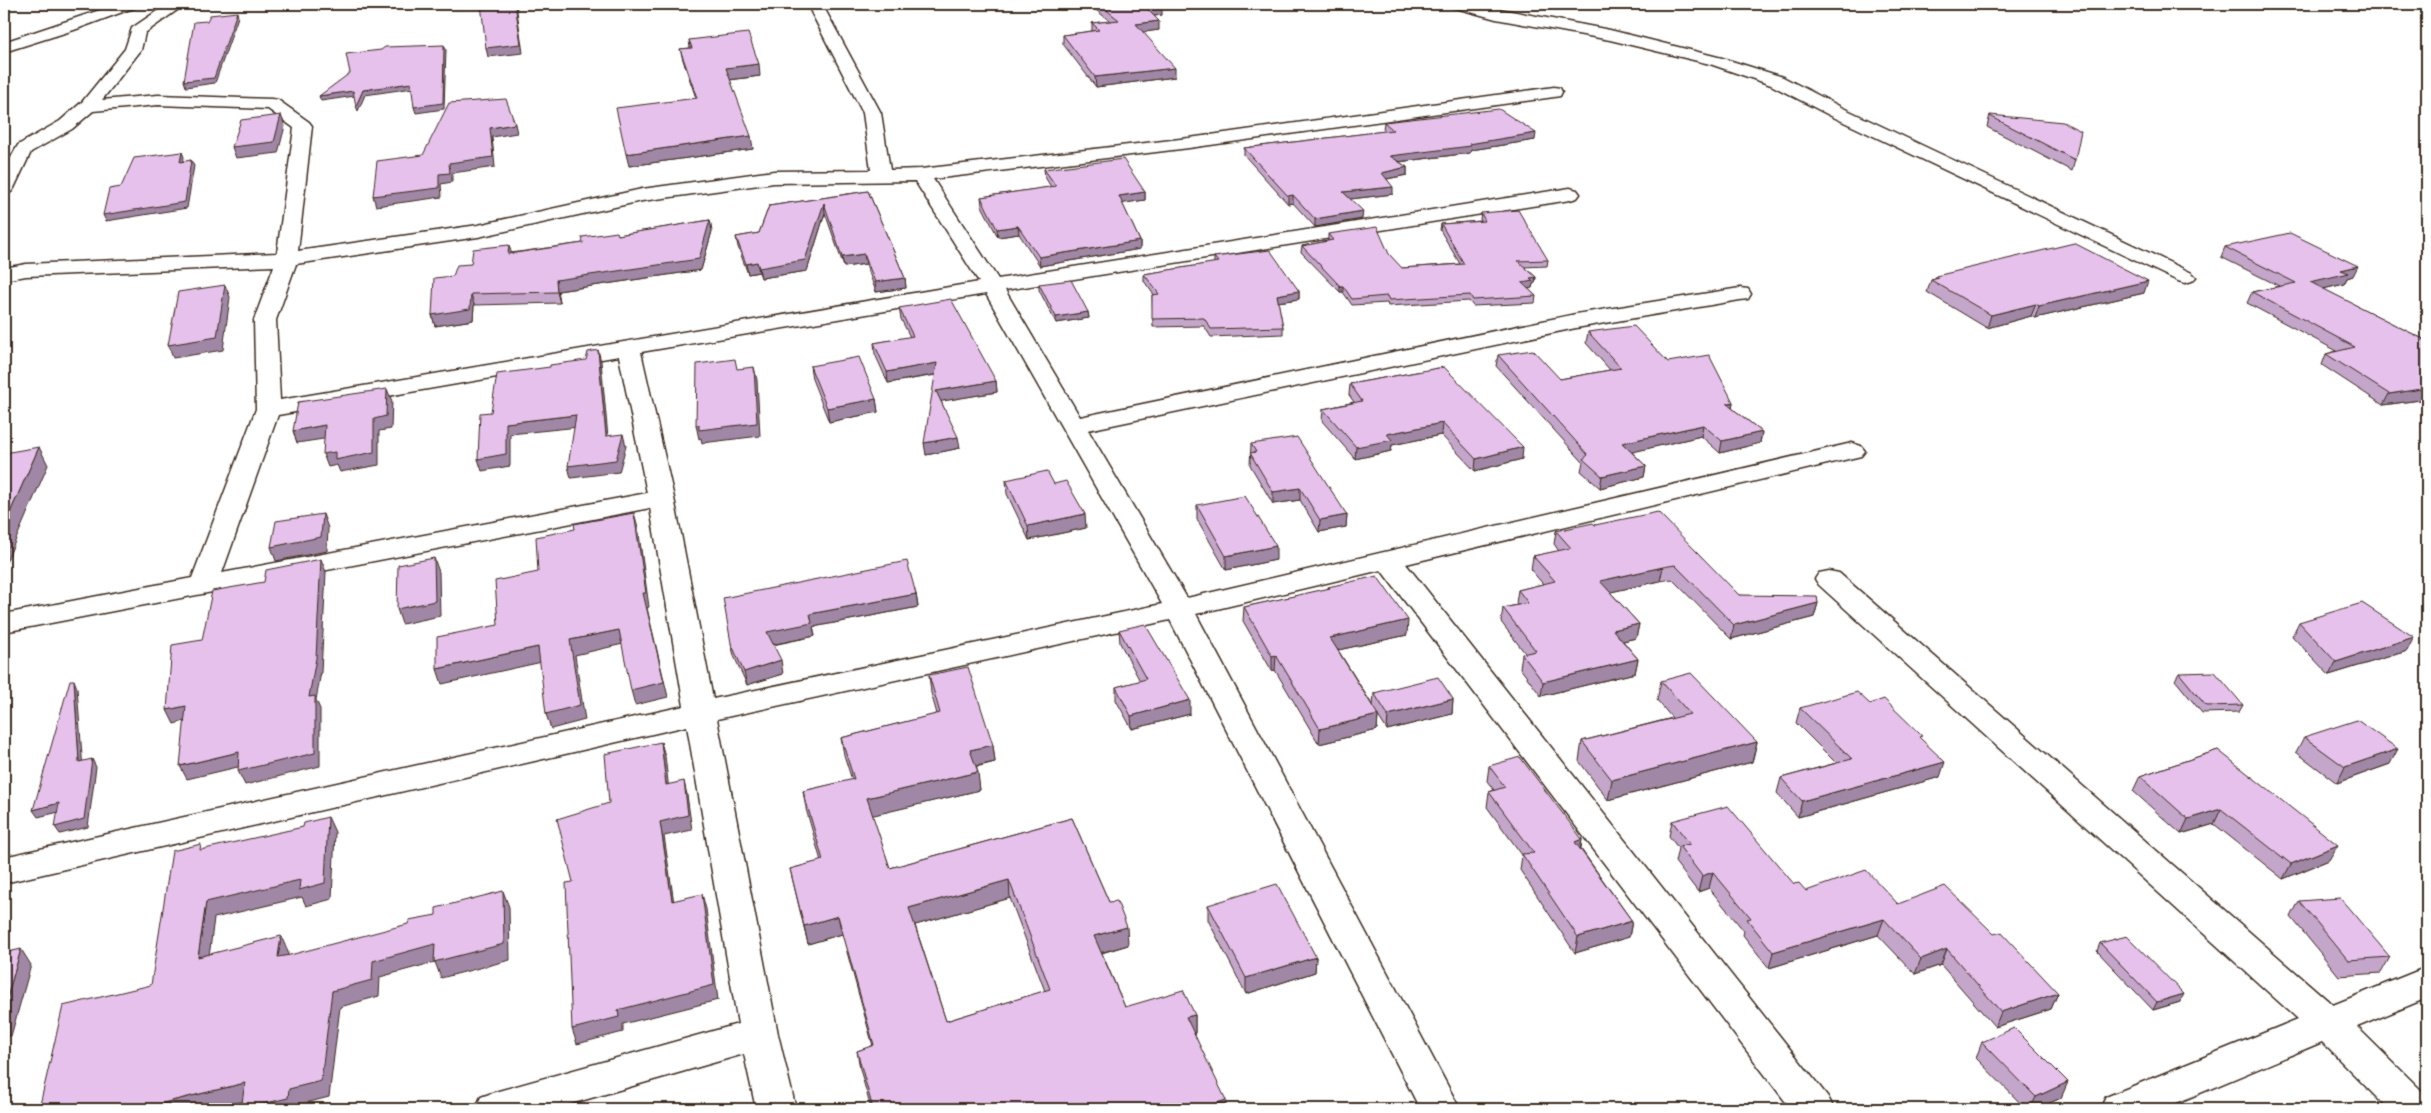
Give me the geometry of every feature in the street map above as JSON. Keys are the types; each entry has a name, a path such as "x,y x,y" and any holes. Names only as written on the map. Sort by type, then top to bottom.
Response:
{"street":[{"path":"4,47 69,27 131,4"},
{"path":"4,188 17,146 66,125 88,106 133,50 138,31 172,8 168,4"},
{"path":"814,4 872,113 881,175"},
{"path":"1457,4 1496,14 1610,35 1716,61 1777,81 1835,111 2185,277"},
{"path":"4,274 26,270 287,260 478,231 642,194 774,177 921,175 1189,143 1554,92"},
{"path":"88,106 158,100 272,104 303,126 287,260 265,320 268,409 204,585"},
{"path":"921,175 992,286 1179,609 1440,1109"},
{"path":"268,409 992,286 1570,194"},
{"path":"1073,426 1576,322 1740,294"},
{"path":"629,349 661,498 759,1034 776,1109"},
{"path":"4,870 701,712 1179,609 1852,451"},
{"path":"4,623 661,498"},
{"path":"1388,560 1814,1109"},
{"path":"1829,578 2328,1023 2414,1109"},
{"path":"2120,1109 2427,982"},
{"path":"495,1109 759,1034"}],"building":[{"path":"481,4 515,4 521,44 486,48"},
{"path":"1099,4 1159,4 1162,6 1146,8 1159,21 1136,24 1175,68 1095,77 1063,35 1099,30 1092,23 1119,20"},
{"path":"237,12 214,78 184,81 194,22 207,21 210,15"},
{"path":"748,33 759,64 726,68 751,136 626,154 616,108 697,98 680,49 692,48 689,40"},
{"path":"444,45 443,103 414,107 411,83 363,90 356,106 353,91 319,96 350,73 346,54 381,50 385,47"},
{"path":"506,99 515,124 490,128 493,157 449,163 450,173 439,174 439,188 373,196 377,161 423,155 449,103"},
{"path":"1499,109 1536,133 1469,144 1471,146 1390,156 1407,167 1382,173 1393,187 1343,192 1363,211 1315,219 1293,195 1288,196 1244,148 1393,130 1384,122"},
{"path":"281,115 274,142 232,147 241,120"},
{"path":"1990,116 2063,122 2081,131 2075,160"},
{"path":"182,152 180,162 191,160 185,202 103,215 109,189 121,187 134,158"},
{"path":"1123,159 1145,192 1119,196 1140,241 1039,257 1018,226 997,229 981,197 1056,186 1044,169"},
{"path":"868,191 905,278 875,282 864,254 842,257 824,203 805,260 759,268 757,262 746,264 736,237 759,233 769,206"},
{"path":"1518,210 1548,260 1518,261 1536,277 1530,278 1533,281 1522,283 1536,296 1473,300 1470,295 1389,300 1387,296 1352,299 1343,286 1340,286 1302,246 1333,240 1328,234 1377,227 1389,254 1402,268 1464,264 1441,224 1485,221 1481,213"},
{"path":"710,220 699,259 556,280 557,292 471,294 470,309 432,315 434,278 453,276 457,265 471,264 473,249 509,245 508,254 583,243 582,237 617,232 618,235"},
{"path":"2290,233 2358,266 2341,270 2349,273 2310,282 2425,340 2427,339 2427,388 2389,394 2326,354 2355,347 2252,292 2296,283 2225,247"},
{"path":"2074,243 2148,281 1991,315 1931,280 1939,278 1936,276"},
{"path":"1270,250 1299,291 1277,295 1283,327 1211,329 1204,318 1152,319 1152,295 1159,294 1144,274 1218,262 1214,257"},
{"path":"1071,280 1088,312 1056,317 1039,284"},
{"path":"225,285 217,337 168,345 178,292"},
{"path":"951,299 996,381 936,391 958,437 924,443 937,363 887,372 874,343 913,336 899,308"},
{"path":"1634,326 1668,362 1709,355 1733,402 1727,404 1762,432 1722,441 1703,425 1622,443 1646,466 1602,476 1583,459 1588,455 1498,355 1533,350 1560,379 1621,368 1588,332"},
{"path":"598,350 606,436 623,434 616,460 568,466 576,415 506,423 506,454 478,459 480,413 491,412 497,374 586,360 588,352"},
{"path":"859,357 876,399 827,408 810,366"},
{"path":"735,359 737,369 754,367 757,423 699,430 699,425 696,425 697,364"},
{"path":"1444,367 1523,447 1476,459 1442,423 1387,434 1392,440 1356,447 1323,409 1362,401 1350,384"},
{"path":"387,389 386,416 374,419 374,452 335,460 335,452 323,454 325,425 293,431 298,402"},
{"path":"1297,437 1347,515 1320,520 1300,488 1273,492 1250,453 1256,452 1251,444"},
{"path":"39,447 4,526 4,453"},
{"path":"1047,471 1054,484 1066,481 1085,514 1028,526 1006,480"},
{"path":"1245,496 1276,546 1226,556 1197,505"},
{"path":"1658,512 1739,595 1817,596 1818,603 1734,625 1675,565 1600,581 1639,624 1613,630 1638,659 1543,682 1522,654 1536,651 1503,608 1528,603 1518,590 1555,581 1533,556 1571,548 1556,531"},
{"path":"634,513 646,593 643,593 664,682 631,690 619,630 570,640 580,705 546,714 538,647 437,669 437,637 498,625 495,581 538,572 536,537 575,529 574,524"},
{"path":"323,514 321,537 271,547 276,521"},
{"path":"434,558 435,601 397,609 398,565"},
{"path":"321,559 316,658 309,697 315,696 315,753 238,771 239,752 180,766 186,706 167,710 172,645 202,640 212,591 264,582 266,570"},
{"path":"907,561 916,594 810,614 812,623 767,632 781,660 744,672 731,643 723,598"},
{"path":"1377,576 1408,620 1330,638 1378,715 1320,729 1276,655 1272,656 1244,607"},
{"path":"2362,603 2414,637 2336,662 2299,622"},
{"path":"1145,624 1190,700 1131,716 1116,687 1146,679 1119,630"},
{"path":"968,667 993,745 970,750 978,772 867,798 890,868 1072,818 1109,902 1117,901 1127,927 1094,936 1125,1007 1183,990 1195,1015 1186,1017 1226,1100 1199,1109 1069,1109 1067,1105 1054,1109 873,1109 857,1051 874,1045 838,916 804,926 790,869 823,860 803,791 854,779 841,738 940,713 929,675","holes":["1009,880 1050,989 946,1021 909,908"]},
{"path":"2215,672 2243,705 2206,706 2179,673"},
{"path":"1691,673 1757,742 1612,780 1582,741 1690,714 1661,681"},
{"path":"1438,677 1453,699 1388,715 1374,693"},
{"path":"70,680 74,680 79,762 92,759 84,819 55,827 59,803 33,810"},
{"path":"1857,692 1870,704 1884,699 1922,736 1919,737 1945,762 1802,801 1781,778 1852,759 1800,708"},
{"path":"2357,720 2398,749 2345,767 2304,737"},
{"path":"661,742 666,785 684,781 688,815 660,822 672,901 702,894 714,985 618,1010 619,1017 572,1029 566,883 573,882 557,819 609,803 605,754"},
{"path":"2218,750 2338,845 2291,864 2221,809 2188,819 2140,776"},
{"path":"1520,757 1582,839 1575,842 1632,921 1578,937 1522,854 1534,853 1489,792 1505,787 1489,766"},
{"path":"1728,806 1794,884 1799,883 1806,891 1866,870 1898,904 1945,886 1994,934 2001,932 2058,993 2001,1012 1947,949 1921,959 1884,919 1773,952 1747,919 1751,918 1713,872 1702,876 1679,846 1690,844 1672,821"},
{"path":"328,817 325,883 299,890 300,880 206,902 198,957 281,936 278,957 290,955 408,924 409,920 436,915 436,908 503,891 504,944 434,962 435,944 373,961 372,980 332,991 321,1081 289,1089 288,1098 241,1109 245,1083 159,1104 158,1109 39,1109 63,1006 151,985 172,851 201,844 200,850 303,827 304,823"},
{"path":"1277,884 1316,957 1246,978 1208,905"},
{"path":"2340,898 2390,957 2348,960 2299,901"},
{"path":"2127,936 2184,994 2157,1002 2100,943"},
{"path":"21,949 4,1008 4,953"},
{"path":"2014,1028 2068,1082 2036,1097 1982,1042"}]}
